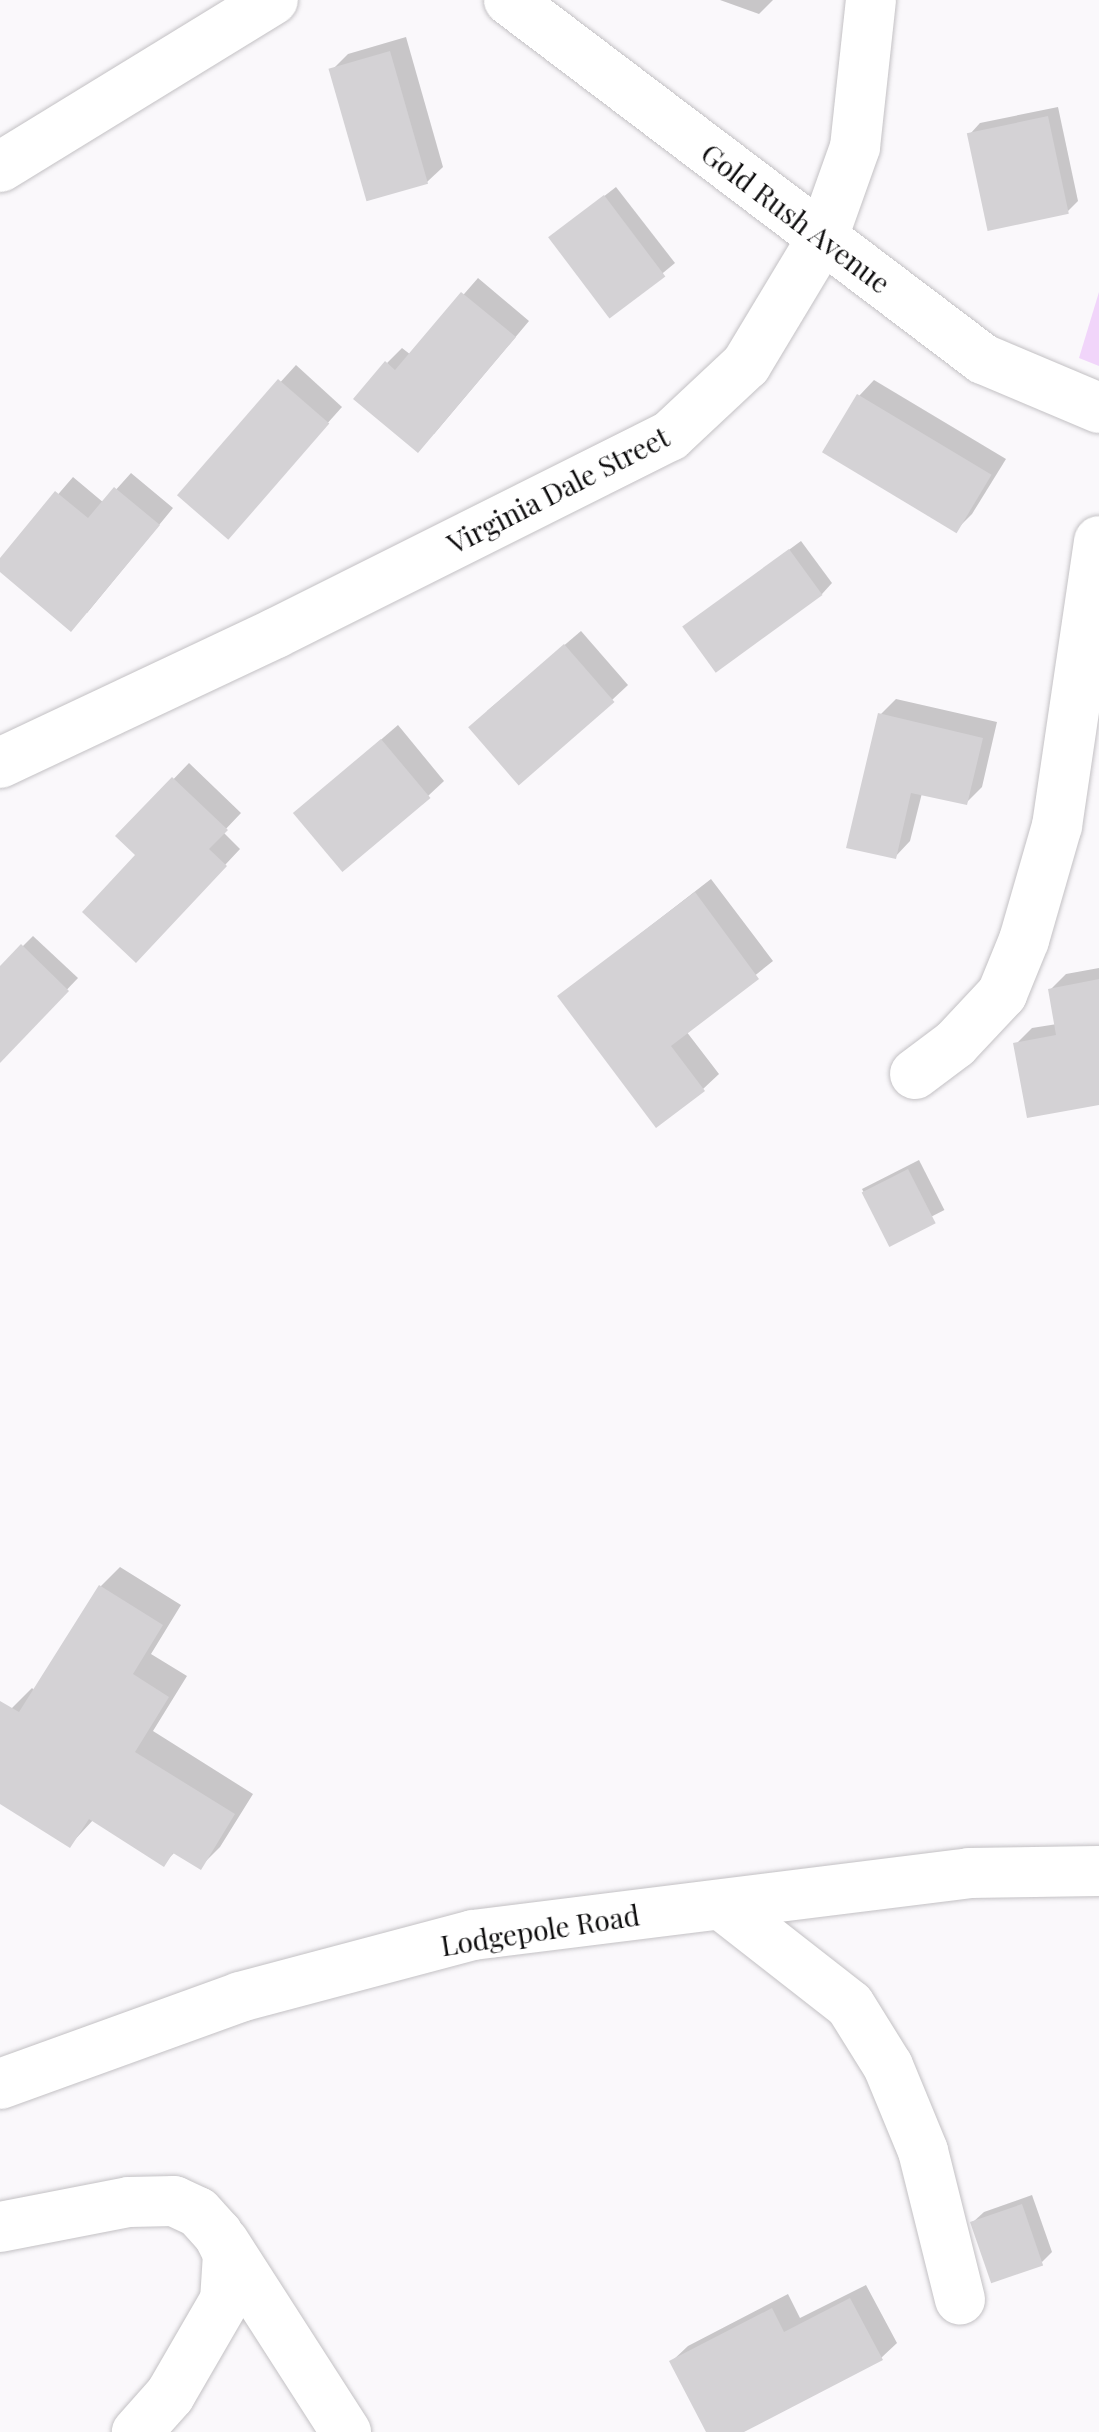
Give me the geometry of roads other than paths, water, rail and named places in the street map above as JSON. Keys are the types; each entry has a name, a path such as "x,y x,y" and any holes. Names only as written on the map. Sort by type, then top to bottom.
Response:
{"street":[{"path":"0,167 272,0"},
{"name":"Gold Rush Avenue","path":"509,0 983,360 1099,408"},
{"name":"Virginia Dale Street","path":"0,763 276,633 670,436 746,365 822,238 855,147 871,0"},
{"path":"915,1074 956,1044 1002,994 1024,940 1057,826 1099,540"},
{"name":"Lodgepole Road","path":"0,2084 240,1998 473,1935 969,1874 1099,1871"},
{"path":"722,1905 850,2006 888,2066 922,2151 960,2299"},
{"path":"0,2227 129,2202 174,2201 198,2212 218,2234 346,2432"},
{"path":"137,2432 170,2395 224,2300 228,2254 218,2234"}]}
